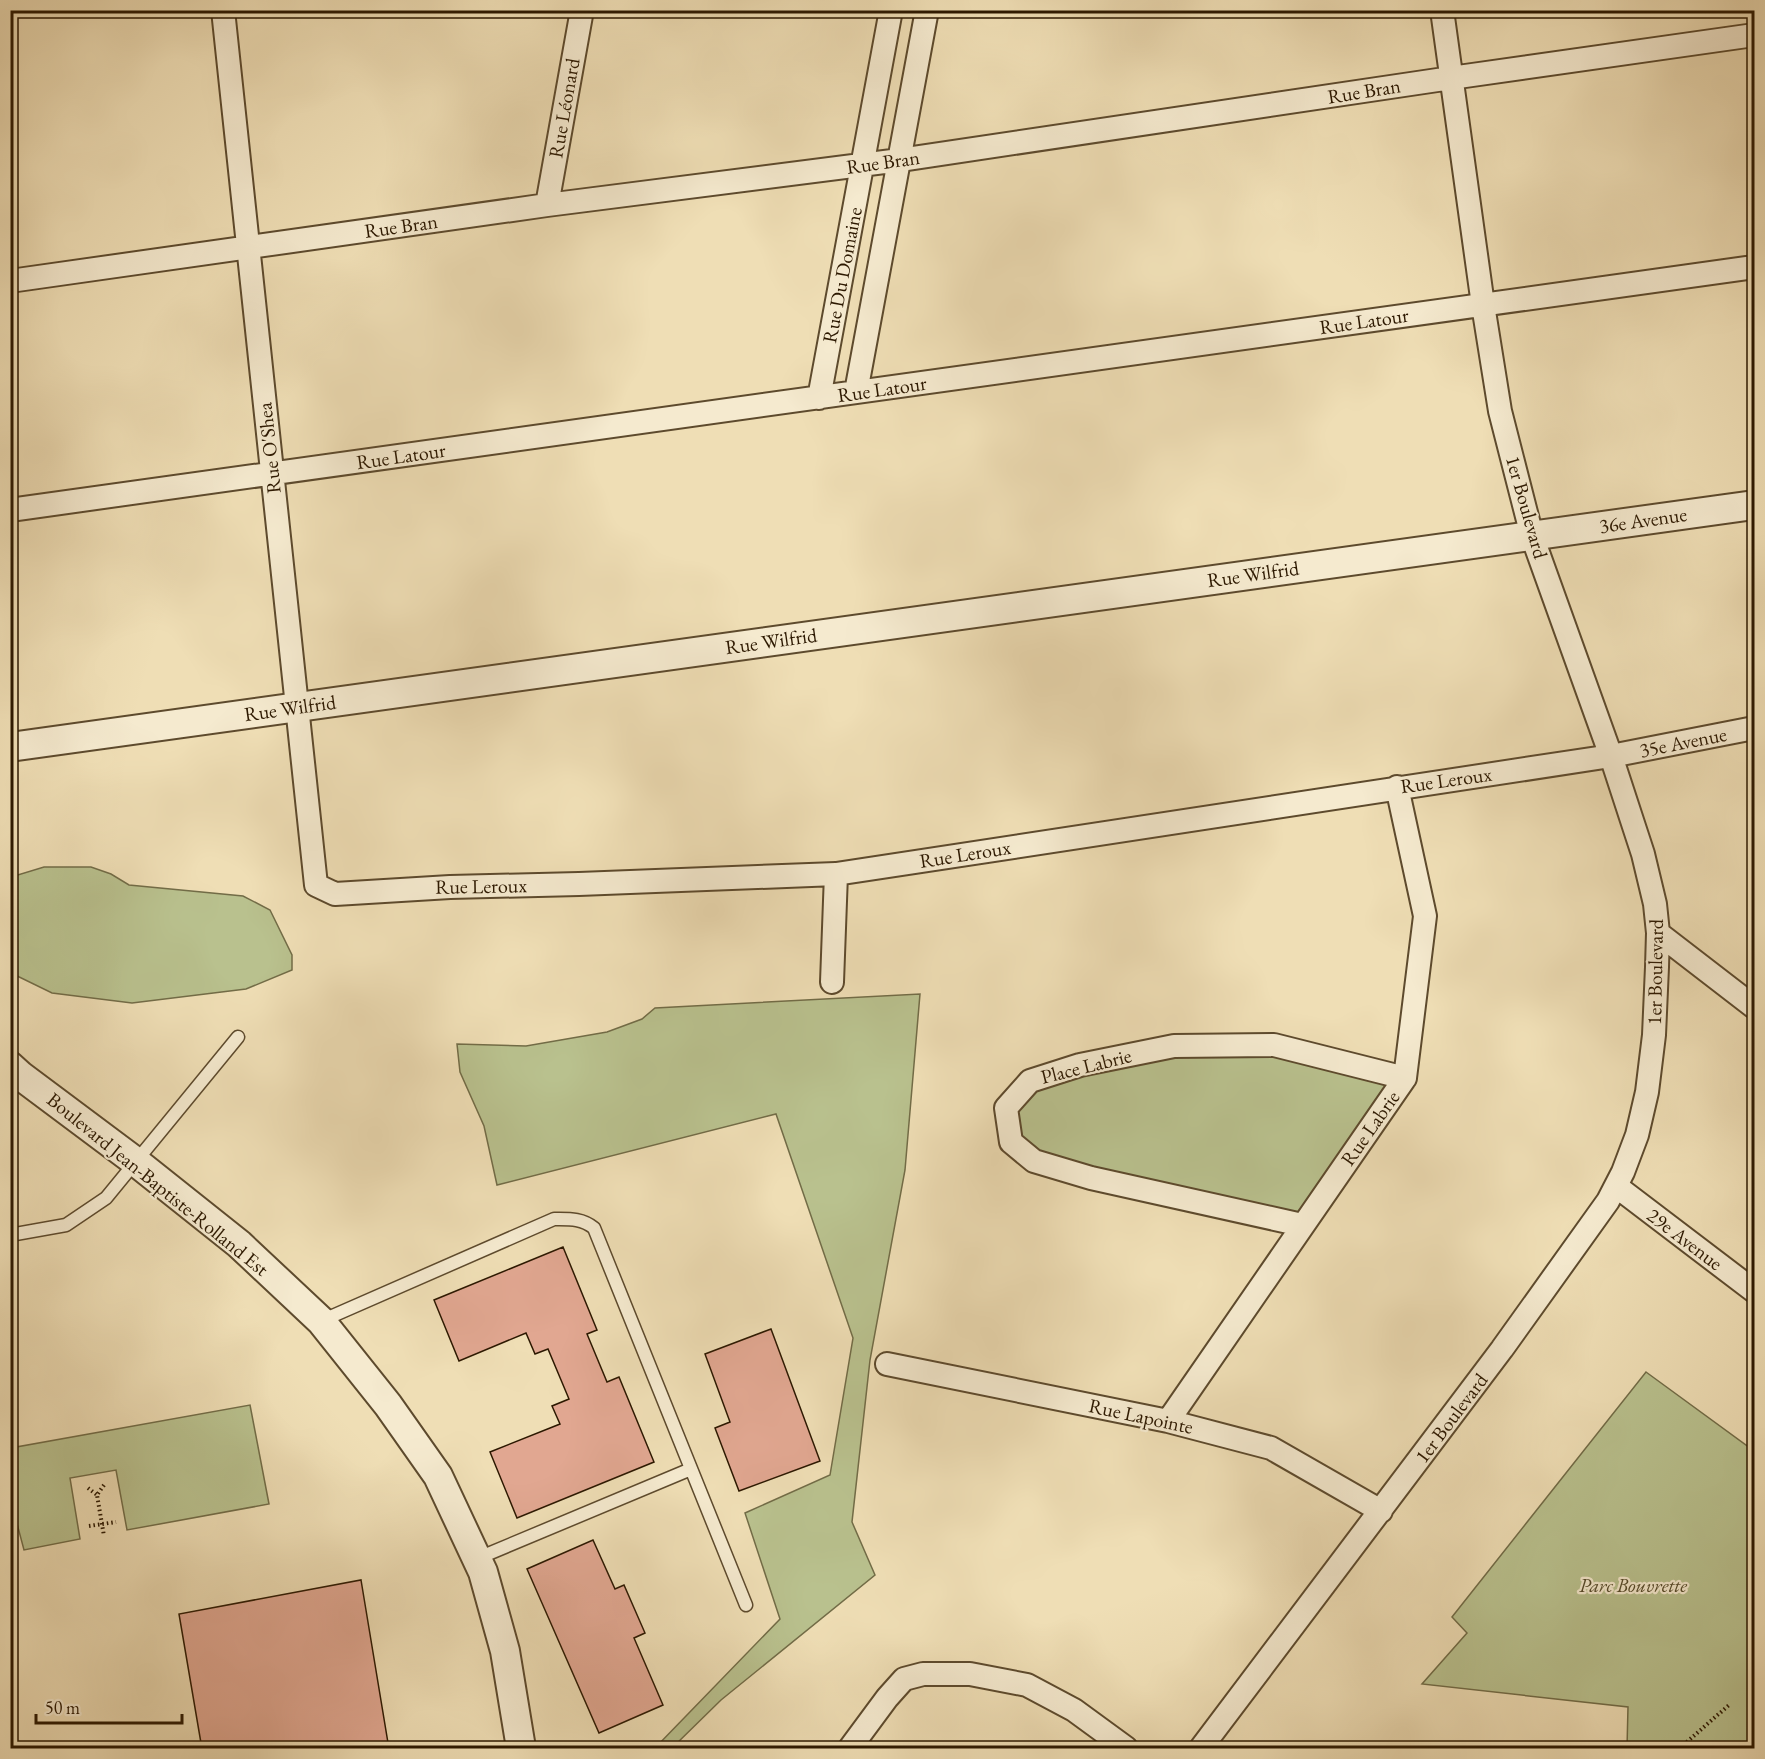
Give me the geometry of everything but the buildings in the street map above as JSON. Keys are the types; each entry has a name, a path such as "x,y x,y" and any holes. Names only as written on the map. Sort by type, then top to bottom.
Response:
{"street":[{"name":"Rue O'Shea","path":"223,10 316,885"},
{"name":"Rue Léonard","path":"547,205 582,10"},
{"name":"Rue Du Domaine","path":"819,398 891,10"},
{"name":"Rue Du Domaine","path":"856,392 927,10"},
{"name":"1er Boulevard","path":"1201,1749 1502,1349 1608,1201 1637,1135 1647,1092 1653,1035 1658,933 1655,904 1643,854 1611,756 1532,536 1500,411 1442,10"},
{"name":"Rue Bran","path":"10,281 547,205 900,160 1755,35"},
{"name":"Rue Latour","path":"10,510 1755,267"},
{"name":"36e Avenue","path":"1532,536 1755,505"},
{"name":"Rue Wilfrid","path":"10,747 1532,536"},
{"name":"35e Avenue","path":"1611,756 1755,728"},
{"name":"Rue Leroux","path":"316,885 335,894 450,886 579,884 836,874 1611,756"},
{"name":"Rue Labrie","path":"1168,1421 1405,1078 1425,916 1396,787"},
{"path":"832,982 836,874"},
{"path":"1658,933 1755,1007"},
{"name":"Place Labrie","path":"1302,1225 1091,1178 1034,1161 1011,1142 1006,1108 1030,1081 1080,1065 1174,1046 1274,1045 1405,1078"},
{"name":"Boulevard Jean-Baptiste-Rolland Est","path":"10,1066 239,1244 321,1321 388,1405 438,1476 483,1572 505,1651 521,1749"},
{"name":"29e Avenue","path":"1616,1186 1755,1291"},
{"name":"Rue Lapointe","path":"886,1364 1168,1421 1271,1448 1381,1511"},
{"path":"850,1749 886,1698 904,1679 922,1674 970,1674 1027,1684 1074,1710 1126,1749"}],"lane":[{"path":"10,1235 66,1225 106,1198 238,1037"},
{"path":"321,1321 554,1219 574,1219 587,1222 594,1228 746,1605"},
{"path":"476,1558 691,1469"}],"path":[{"path":"97,1494 104,1485"},
{"path":"88,1488 97,1494 104,1536"},
{"path":"89,1526 116,1522"},
{"path":"1680,1749 1729,1705"}],"green space":[{"path":"44,867 91,867 111,874 129,885 243,896 270,910 292,955 292,970 246,989 132,1003 52,993 11,973 11,877"},
{"path":"920,994 905,1170 870,1360 852,1522 875,1575 721,1700 672,1748 655,1748 780,1619 745,1513 830,1475 853,1338 776,1114 497,1185 484,1126 460,1072 457,1044 526,1046 607,1032 642,1019 655,1008"},
{"path":"1274,1045 1405,1078 1302,1225 1034,1161 1006,1108 1080,1065"},
{"name":"Parc Bouvrette","path":"1646,1372 1754,1451 1754,1748 1627,1748 1628,1707 1422,1684 1467,1633 1452,1617"},
{"path":"250,1405 269,1504 127,1530 116,1470 70,1478 80,1539 24,1550 11,1501 11,1448"}],"railway":[{"path":"10,1740 17,1748"}]}
